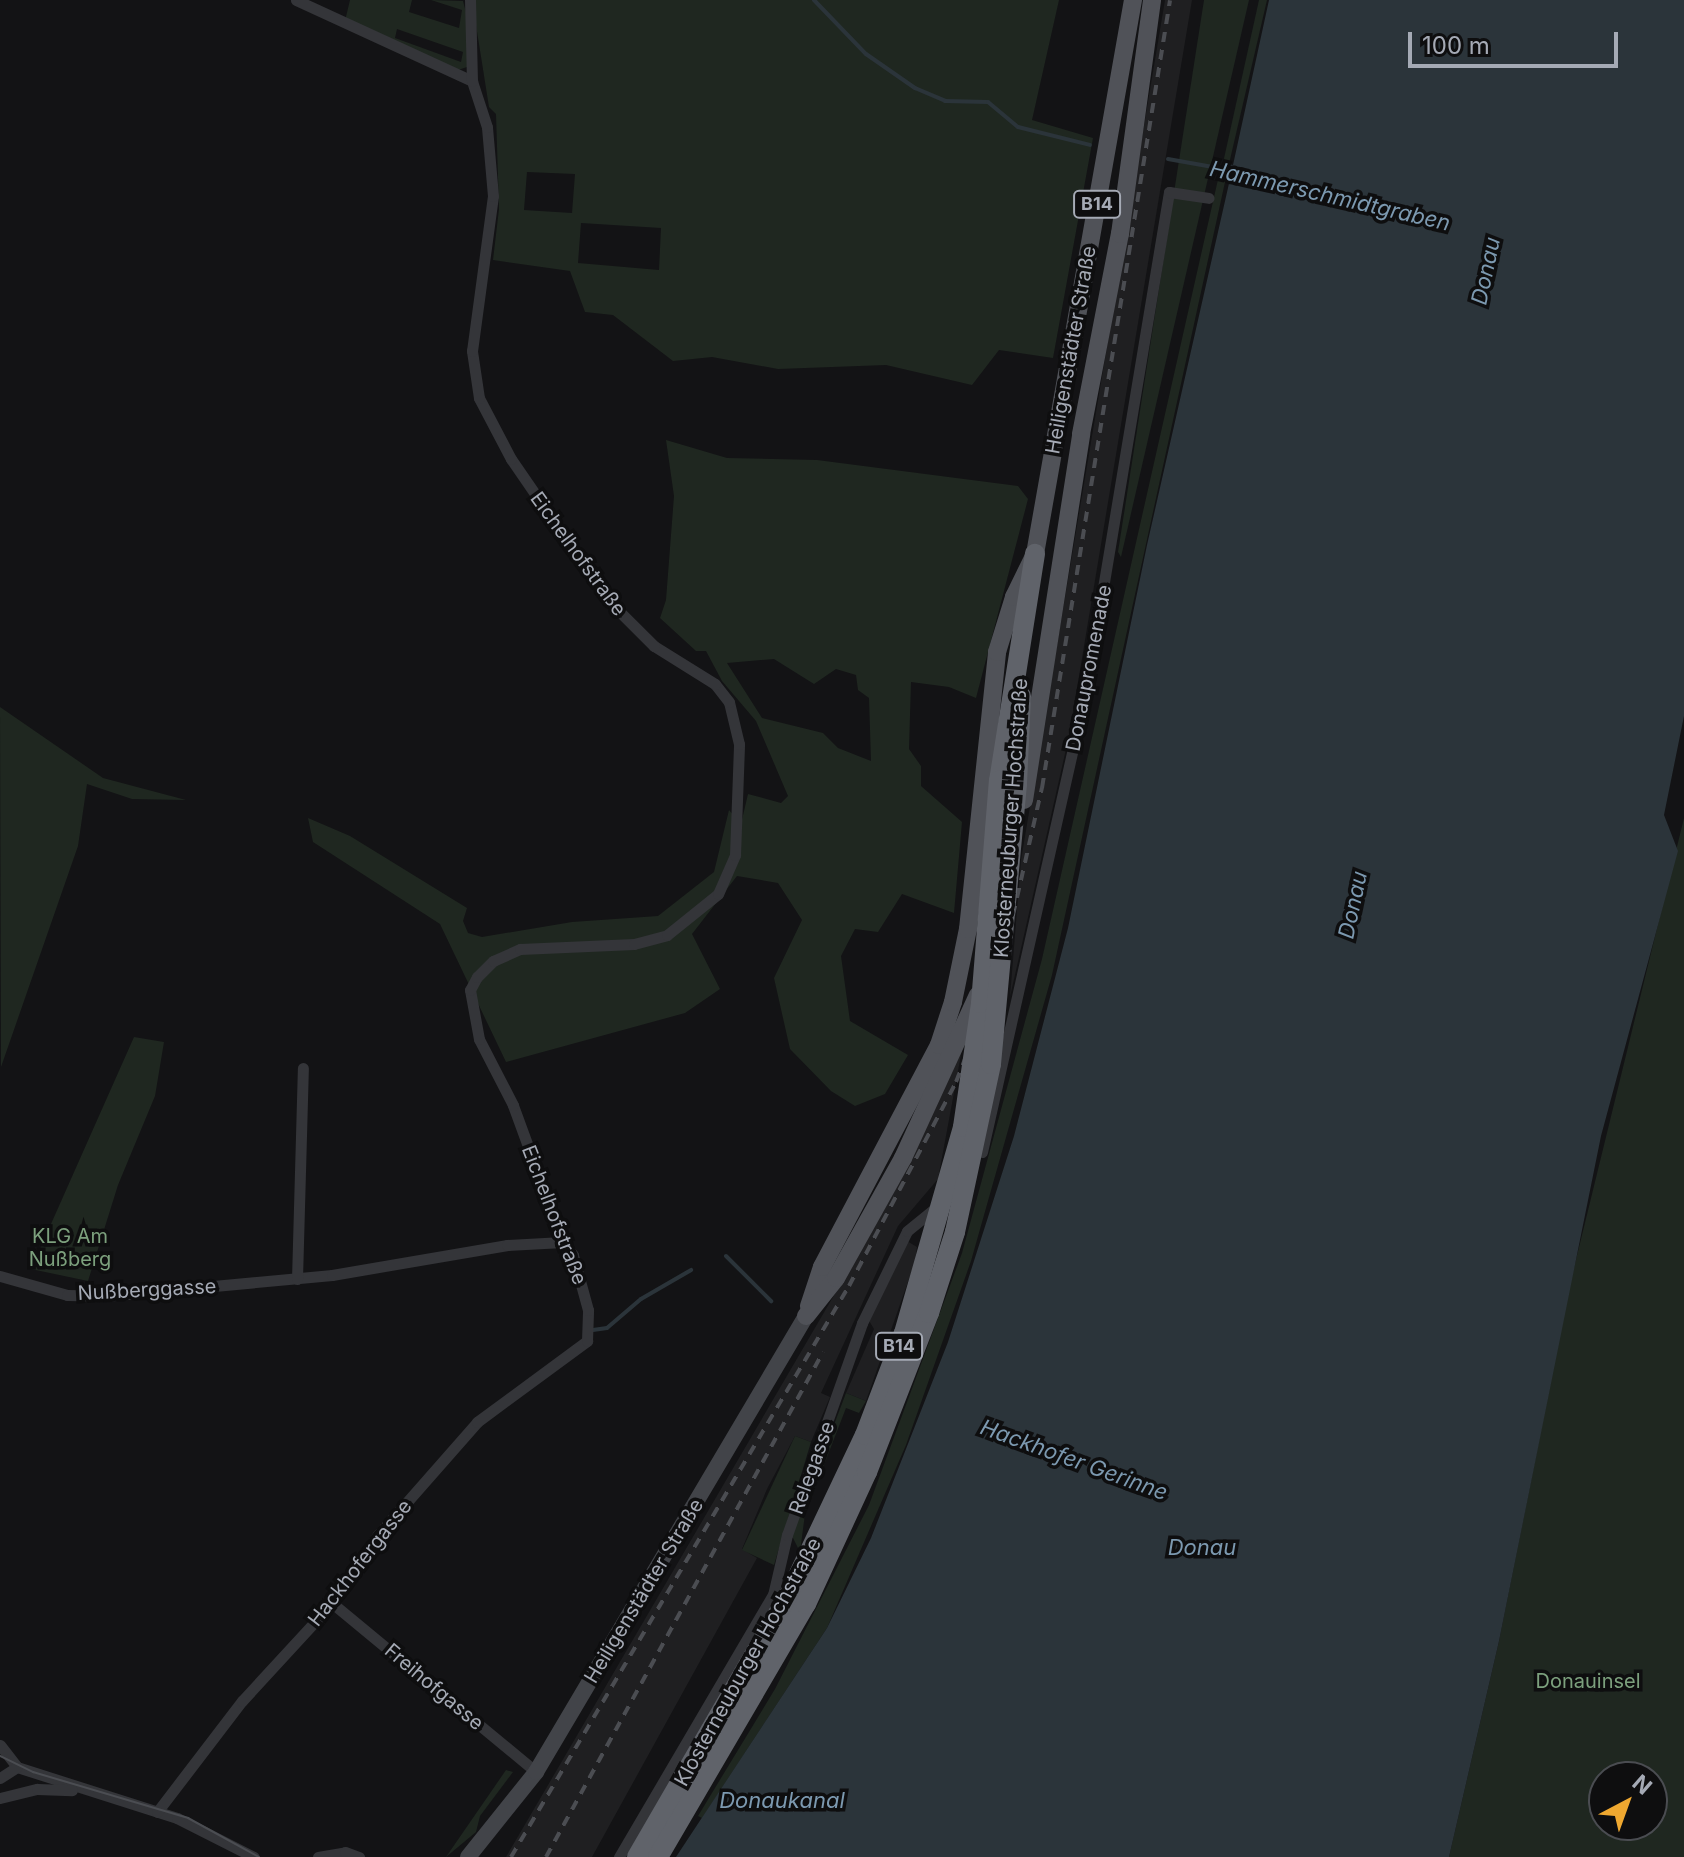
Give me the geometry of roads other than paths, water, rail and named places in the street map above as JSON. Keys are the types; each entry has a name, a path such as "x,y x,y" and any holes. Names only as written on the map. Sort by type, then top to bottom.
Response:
{"highway":[{"name":"Heiligenstädter Straße","path":"1020,652 1035,554"},
{"name":"Klosterneuburger Hochstraße","path":"637,1857 789,1595 865,1435 904,1333 963,1127 981,1003 1005,727 1020,652"},
{"name":"Klosterneuburger Hochstraße","path":"658,1857 812,1591 900,1393 955,1232 991,1064 1017,784 1020,652"}],"main road":[{"name":"Heiligenstädter Straße","path":"1035,554 1133,0"},
{"path":"806,1316 836,1278 903,1158 981,989 1009,904 1053,603 1120,234 1152,0"},
{"path":"806,1316 822,1267 939,1045 953,1002 968,929 997,652 1014,597 1035,554"},
{"name":"Heiligenstädter Straße","path":"468,1857 536,1772 806,1316"}],"street":[{"path":"296,0 472,81"},
{"name":"Eichelhofstraße","path":"470,0 472,81 487,127 493,187 490,246 472,351 479,398 511,459 608,600 654,646 715,684 729,702 738,735 735,855 726,883 705,909 681,927 645,942 511,951 484,968 470,990 479,1039 513,1105 563,1242 576,1263 588,1310 587,1341"},
{"name":"Donaupromenade","path":"973,1179 1085,696 1169,192 1209,198"},
{"path":"297,1279 303,1068"},
{"name":"Relegasse","path":"619,1857 773,1595 787,1535 888,1262 907,1231 973,1179"},
{"name":"Nußberggasse","path":"0,1276 85,1297 297,1279 507,1245 563,1242"},
{"name":"Hackhofergasse","path":"157,1812 242,1701 332,1603 377,1536 477,1422 587,1341"},
{"name":"Freihofgasse","path":"332,1603 536,1772"},
{"path":"0,1745 17,1767 203,1829 254,1857"},
{"path":"0,1778 17,1767"},
{"path":"13,1792 17,1767"},
{"path":"0,1787 13,1792 85,1790"},
{"path":"0,1798 13,1792"},
{"path":"318,1857 345,1852 359,1857"}],"water":[{"name":"Donau","path":"1269,0 1684,0 1684,716 1664,815 1678,851 1601,1136 1499,1641 1449,1857 676,1857 827,1628 871,1538 948,1342 1014,1136 1068,928 1147,545 1230,179 1219,175 1223,163 1233,165"}],"waterway":[{"name":"Hammerschmidtgraben","path":"814,0 866,54 915,88 945,101 988,102 1018,127 1090,145"},
{"name":"Hammerschmidtgraben","path":"1168,159 1224,169"},
{"name":"Hackhofer Gerinne","path":"726,1256 771,1301"},
{"name":"Hackhofer Gerinne","path":"593,1330 607,1328 641,1299 691,1270"}],"tram line":[{"path":"0,1756 33,1772 188,1818 259,1857"}],"railway":[{"path":"511,1857 849,1286 956,1082 1001,968 1042,788 1170,0"},
{"path":"546,1857 823,1352"}],"park label":[{"name":"KLG Am Nußberg","path":"70,1248"},
{"name":"Donauinsel","path":"1588,1681"}],"water label":[{"name":"Donaukanal","path":"782,1801"}]}
